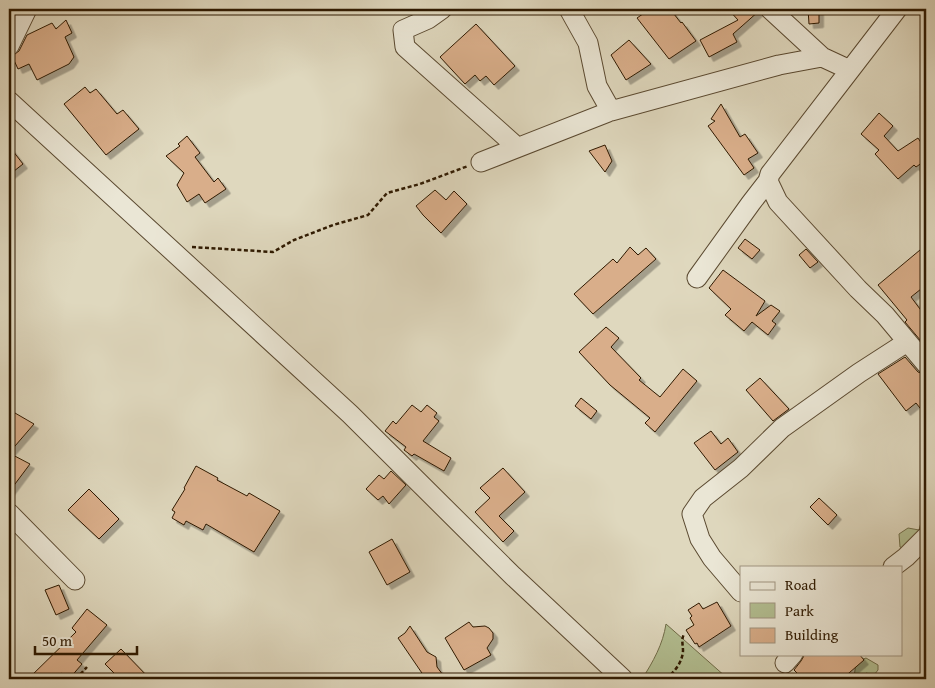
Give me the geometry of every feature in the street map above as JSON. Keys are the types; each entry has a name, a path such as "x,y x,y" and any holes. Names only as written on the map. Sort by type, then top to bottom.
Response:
{"street":[{"path":"9,46 26,9"},
{"path":"442,9 428,19 403,30 405,47 517,147"},
{"path":"569,9 588,43 598,86 610,111"},
{"path":"770,9 822,58 850,70"},
{"path":"697,278 768,181 770,174 897,9"},
{"path":"481,162 610,111 779,65 822,58"},
{"path":"9,101 350,414 513,576 623,679"},
{"path":"768,181 778,202 858,290 885,315 926,364"},
{"path":"740,591 708,552 700,539 692,514 703,498 742,468 782,428 859,373 907,342"},
{"path":"9,514 75,580"},
{"path":"894,566 926,537"}],"path":[{"path":"185,247 274,252 294,240 333,225 368,215 388,193 420,184 481,162"},
{"path":"666,679 680,664 684,634"},
{"path":"76,679 86,667"},
{"path":"686,679 694,676 707,679"}],"green space":[{"path":"926,518 926,554 918,555 900,547 899,534 908,528 919,530 922,519"},
{"path":"666,624 726,677 724,679 642,679 657,653 663,639"},
{"path":"866,658 878,665 878,670 874,675 866,673 861,678 854,678 856,662"}],"building":[{"path":"650,9 670,9 696,41 669,59 637,18"},
{"path":"728,9 759,9 759,11 733,34 737,42 709,57 700,40 738,20"},
{"path":"808,9 819,9 819,23 809,24"},
{"path":"66,20 72,33 65,37 74,57 69,64 37,80 29,64 18,69 12,56 19,51 27,35 52,23 56,29"},
{"path":"476,24 515,66 494,85 486,76 480,81 475,75 465,84 440,57"},
{"path":"629,40 651,64 626,80 611,55"},
{"path":"85,87 90,93 96,89 117,114 123,110 139,129 106,155 64,104"},
{"path":"721,104 740,137 745,134 758,153 748,159 754,168 744,175 708,126 715,121 711,119"},
{"path":"879,113 893,126 884,136 898,151 918,138 926,150 926,160 916,167 914,165 898,179 875,154 879,150 861,134"},
{"path":"187,136 200,153 195,157 214,182 218,178 226,189 205,203 199,194 187,202 177,185 184,173 166,156 180,146 178,144"},
{"path":"605,145 612,161 605,172 589,151"},
{"path":"9,146 23,164 9,175"},
{"path":"435,190 446,200 454,191 467,204 441,233 416,206"},
{"path":"745,239 760,250 752,259 738,248"},
{"path":"926,245 926,285 911,297 926,317 926,347 905,322 907,320 878,285"},
{"path":"630,247 638,255 646,248 656,259 593,314 574,294 613,259 617,263"},
{"path":"806,249 818,262 810,268 799,255"},
{"path":"723,270 765,301 756,316 771,305 780,311 772,321 776,324 768,335 752,322 744,331 725,315 731,309 709,288"},
{"path":"606,327 619,338 611,347 641,378 639,380 660,397 683,369 697,381 655,432 645,423 650,418 610,385 579,352"},
{"path":"905,357 918,372 926,375 926,403 920,408 916,403 906,411 878,374"},
{"path":"760,378 789,409 773,421 746,390"},
{"path":"581,398 597,411 591,419 575,406"},
{"path":"412,405 421,412 427,405 437,413 434,417 439,421 423,441 451,458 444,471 414,454 412,456 404,450 406,447 385,431 393,421 396,424"},
{"path":"15,413 34,424 9,453 9,422"},
{"path":"711,431 721,444 728,438 738,452 715,470 694,443"},
{"path":"9,453 30,464 9,492"},
{"path":"196,466 218,478 217,480 247,496 249,493 280,511 254,552 206,524 203,530 186,521 184,525 172,518 175,512 172,510"},
{"path":"503,468 525,492 499,516 514,531 503,542 475,512 490,498 480,488"},
{"path":"391,471 406,485 389,504 383,496 378,500 366,489 379,475 384,479"},
{"path":"89,489 119,519 99,539 68,510"},
{"path":"819,498 837,515 828,525 810,507"},
{"path":"392,539 410,572 387,585 369,552"},
{"path":"59,585 69,609 56,615 45,590"},
{"path":"717,602 731,626 699,647 686,630 694,625 688,610 699,603 703,609"},
{"path":"87,609 107,625 77,660 82,664 69,679 61,673 55,679 28,679 76,632 72,628"},
{"path":"469,622 473,627 485,626 489,628 493,633 493,639 487,648 491,655 464,670 445,638"},
{"path":"410,626 427,652 436,657 437,667 446,679 426,679 398,638"},
{"path":"121,649 150,679 120,679 105,664"},
{"path":"804,656 861,656 864,660 842,679 803,679 794,670"}]}
